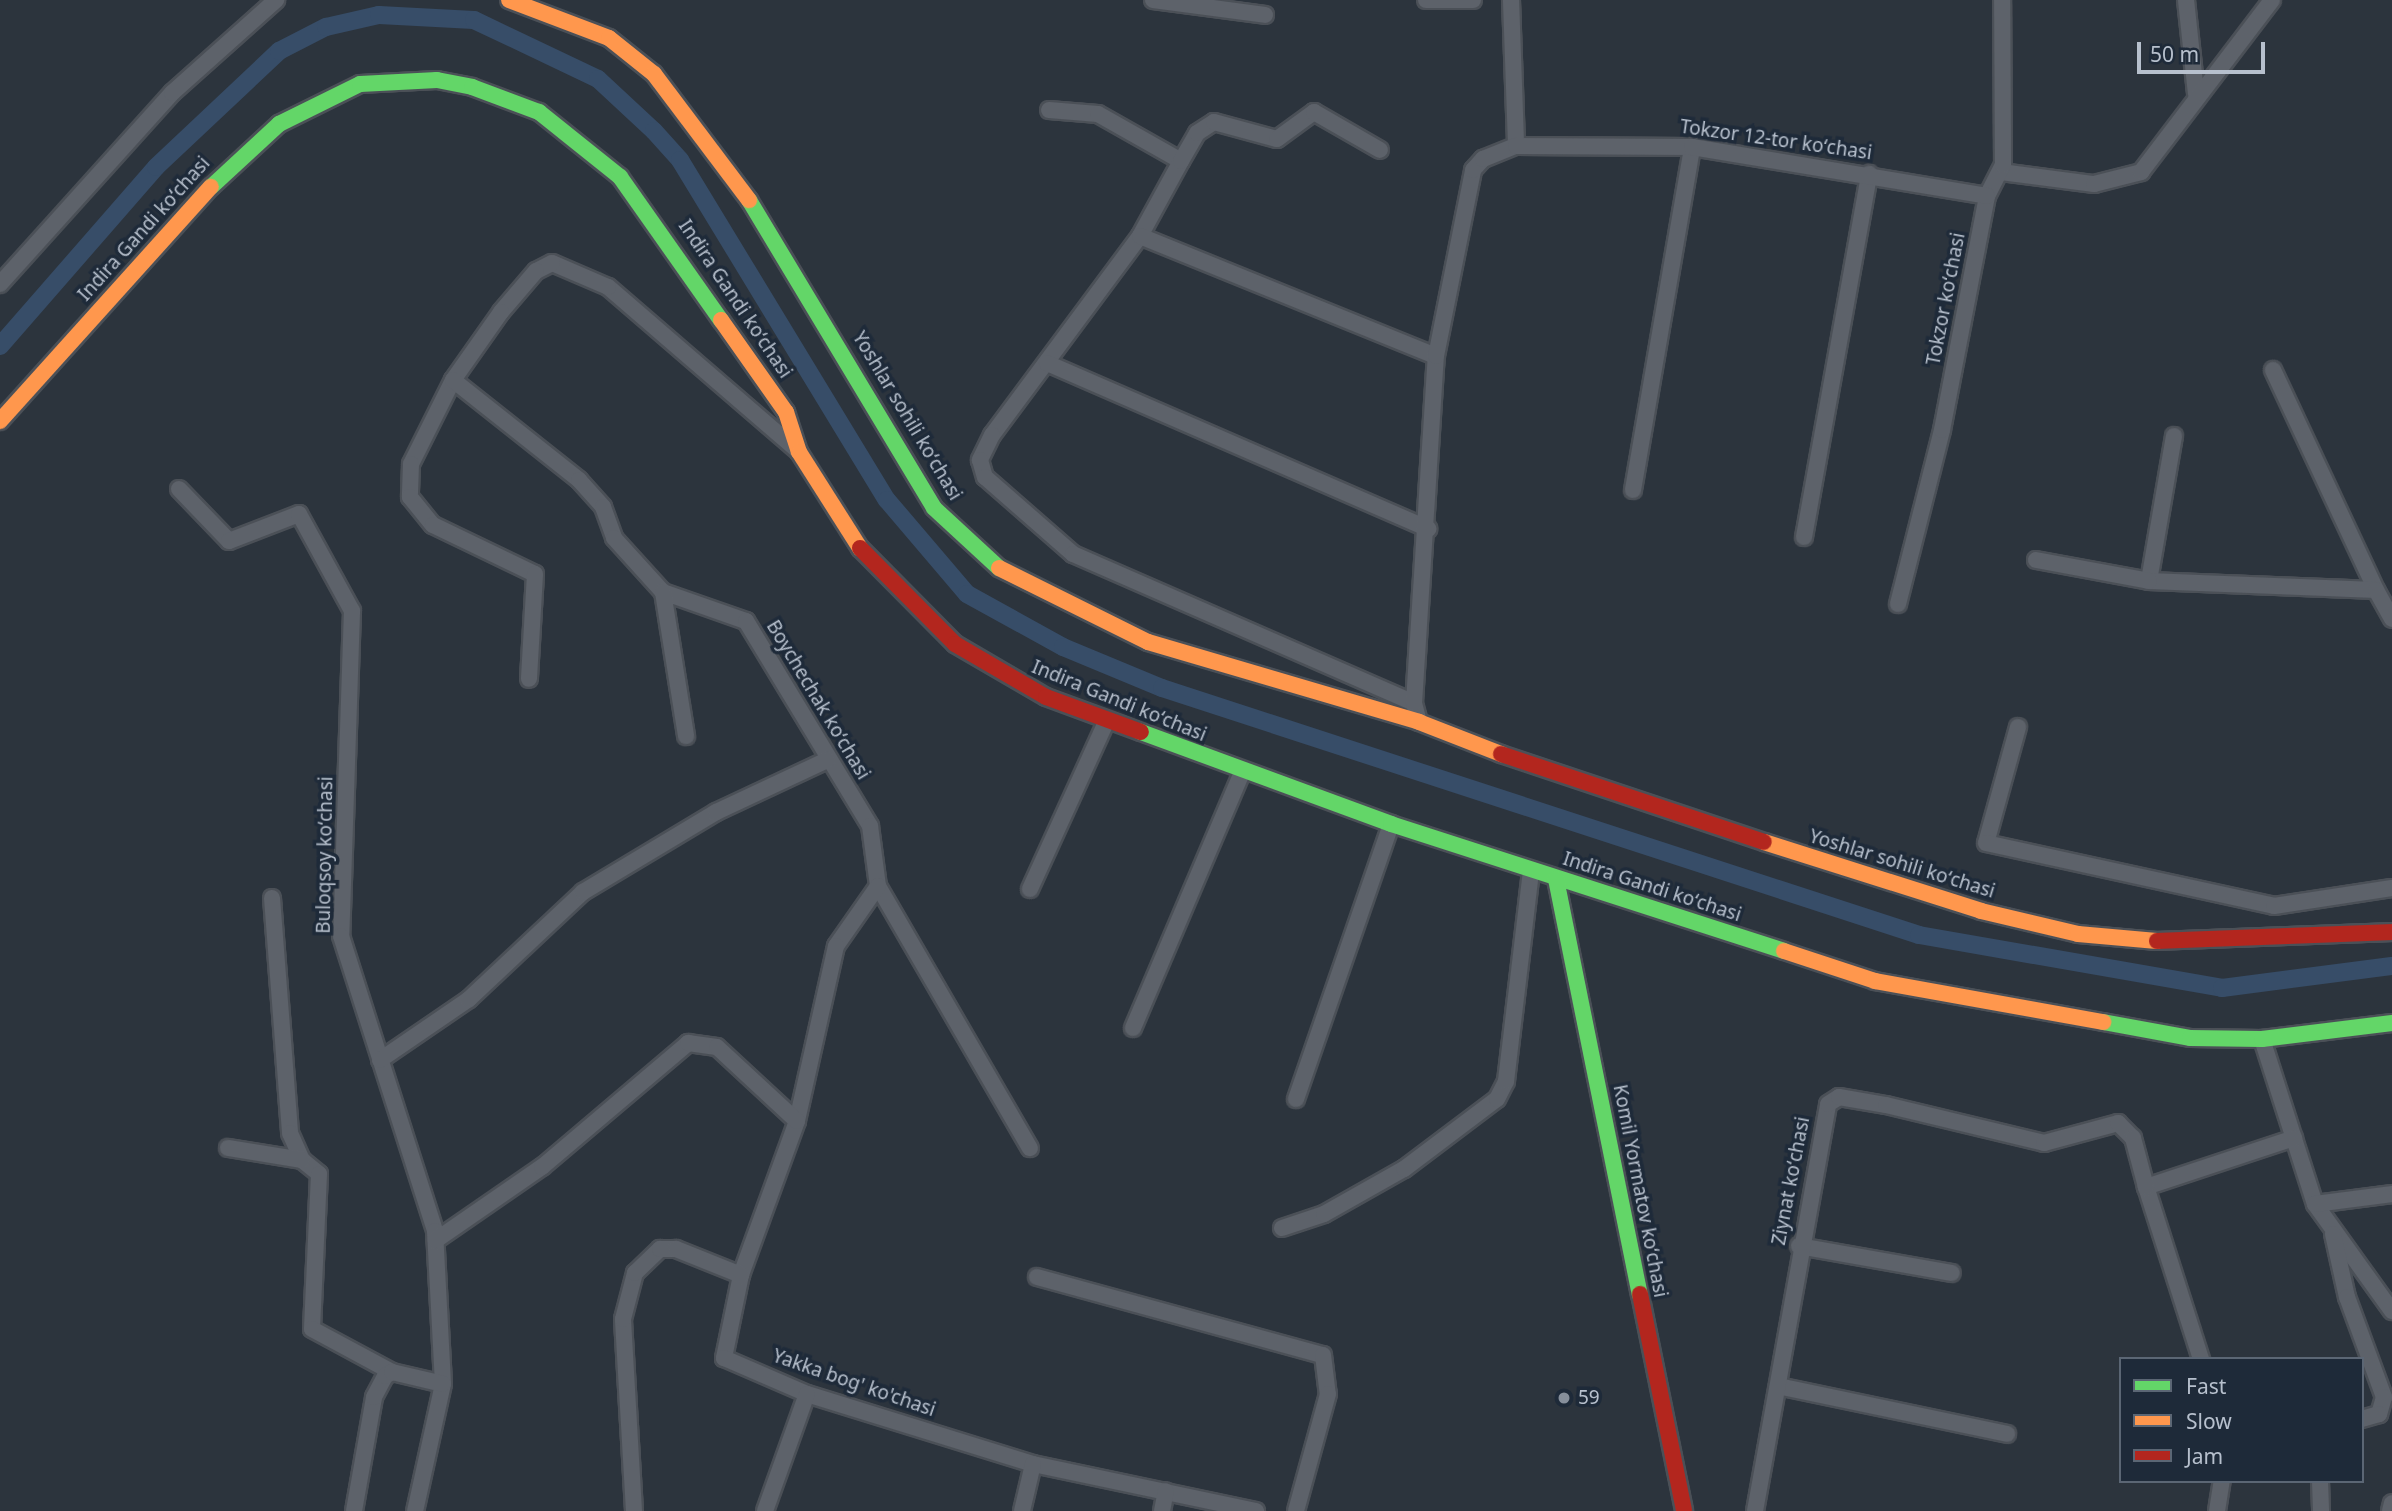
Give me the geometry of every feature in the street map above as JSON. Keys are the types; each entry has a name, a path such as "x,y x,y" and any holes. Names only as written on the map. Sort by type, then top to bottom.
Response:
{"street":[{"path":"0,284 182,83 276,0"},
{"name":"Yoshlar sohili koʻchasi","path":"509,0 609,38 689,113 811,295 934,508 995,566 1148,642 1419,722 1751,840 2078,934 2184,944 2392,932"},
{"path":"1153,0 1265,15"},
{"path":"1426,0 1473,0"},
{"path":"1419,722 1415,703 1428,529 1436,356 1473,170 1516,146 1511,0"},
{"path":"2001,0 2001,172 2060,183 2121,182 2141,172 2196,93 2272,0"},
{"path":"2186,0 2196,93"},
{"name":"Indira Gandi koʻchasi","path":"0,421 233,162 279,124 360,84 437,80 539,112 620,177 786,412 799,452 846,531 922,616 1000,673 1105,722 1242,773 1556,879 1875,981 2190,1038 2262,1039 2392,1023"},
{"path":"1049,110 1098,114 1181,161"},
{"name":"Yoshlar sohili koʻchasi","path":"1380,150 1314,112 1276,139 1214,122 1197,133 1140,236 979,460 985,477 1012,506 1073,554 1415,703"},
{"name":"Tokzor 12-tor koʻchasi","path":"1516,146 1692,147 1870,174 1987,196"},
{"path":"1633,490 1692,147"},
{"name":"Tokzor koʻchasi","path":"1898,604 1942,430 1987,196 2001,172"},
{"path":"1804,537 1870,174"},
{"path":"1140,236 1436,356"},
{"path":"529,679 535,574 433,525 414,508 406,482 453,380 501,312 536,271 552,263 608,287 799,452"},
{"path":"1047,363 1428,529"},
{"path":"2273,369 2392,619"},
{"name":"Boychechak koʻchasi","path":"453,380 579,480 603,507 614,538 663,592 746,621 827,760 870,826 878,886 1030,1148"},
{"path":"2149,581 2174,436"},
{"name":"Buloqsoy koʻchasi","path":"179,489 229,541 299,514 352,611 341,936 436,1240 443,1384 415,1511"},
{"path":"2036,560 2149,581 2376,590"},
{"path":"663,592 686,736"},
{"path":"1030,889 1105,722"},
{"path":"2018,727 1986,843 2274,906 2392,888"},
{"path":"380,1060 469,999 583,892 716,812 827,760"},
{"path":"1133,1028 1242,773"},
{"path":"1296,1099 1391,824"},
{"path":"1282,1228 1324,1214 1405,1169 1497,1099 1506,1082 1531,870"},
{"name":"Komil Yormatov koʻchasi","path":"1556,879 1684,1511"},
{"name":"Yakka bog' ko'chasi","path":"878,886 836,946 797,1121 741,1275 724,1358 807,1394 1033,1464 1256,1511"},
{"path":"272,898 286,1112 302,1160"},
{"path":"2262,1039 2315,1205 2392,1311"},
{"path":"436,1240 542,1167 688,1043 717,1047 797,1121"},
{"name":"Ziynat koʻchasi","path":"1755,1511 1821,1124 1828,1104 1839,1097 1988,1125 2044,1143 2118,1123 2133,1138 2200,1357"},
{"path":"2146,1187 2294,1138"},
{"path":"228,1148 302,1160 319,1174 312,1329 392,1372 443,1384"},
{"path":"2315,1205 2392,1194"},
{"path":"2330,1223 2347,1297 2384,1397 2379,1415 2364,1419"},
{"path":"1799,1246 1952,1273"},
{"path":"634,1511 623,1320 635,1273 660,1249 676,1249 741,1275"},
{"path":"1037,1277 1323,1355 1328,1394 1296,1511"},
{"path":"354,1511 374,1397 392,1372"},
{"path":"1778,1386 2007,1434"},
{"path":"765,1511 807,1394"},
{"path":"1021,1511 1033,1464"},
{"path":"2217,1511 2222,1483"},
{"path":"2320,1483 2321,1511"},
{"path":"1162,1511 1166,1491"},
{"path":"2390,1511 2392,1503"}],"waterway":[{"path":"0,346 156,167 279,51 326,27 379,15 474,20 598,79 654,131 680,160 887,500 967,594 1063,647 1162,688 1919,935 2222,988 2392,966"}],"traffic: fast":[{"path":"211,187 279,124 360,84 437,80 472,87 539,112 620,177 721,320"},
{"path":"749,200 934,508 999,568"},
{"path":"1141,732 1391,824 1784,951"},
{"path":"1556,879 1640,1294"},
{"path":"2103,1022 2190,1038 2262,1039 2392,1023"}],"traffic: slow":[{"path":"509,0 609,38 654,74 749,200"},
{"path":"0,421 211,187"},
{"path":"721,320 786,412 799,452 860,548"},
{"path":"999,568 1148,642 1419,722 1501,754"},
{"path":"1764,842 1981,911 2078,934 2157,941"},
{"path":"1784,951 1875,981 2103,1022"}],"traffic: jam":[{"path":"860,548 955,644 1046,697 1141,732"},
{"path":"1501,754 1764,842"},
{"path":"2157,941 2392,932"},
{"path":"1640,1294 1684,1511"}],"place":[{"name":"59","path":"1564,1398"}]}
